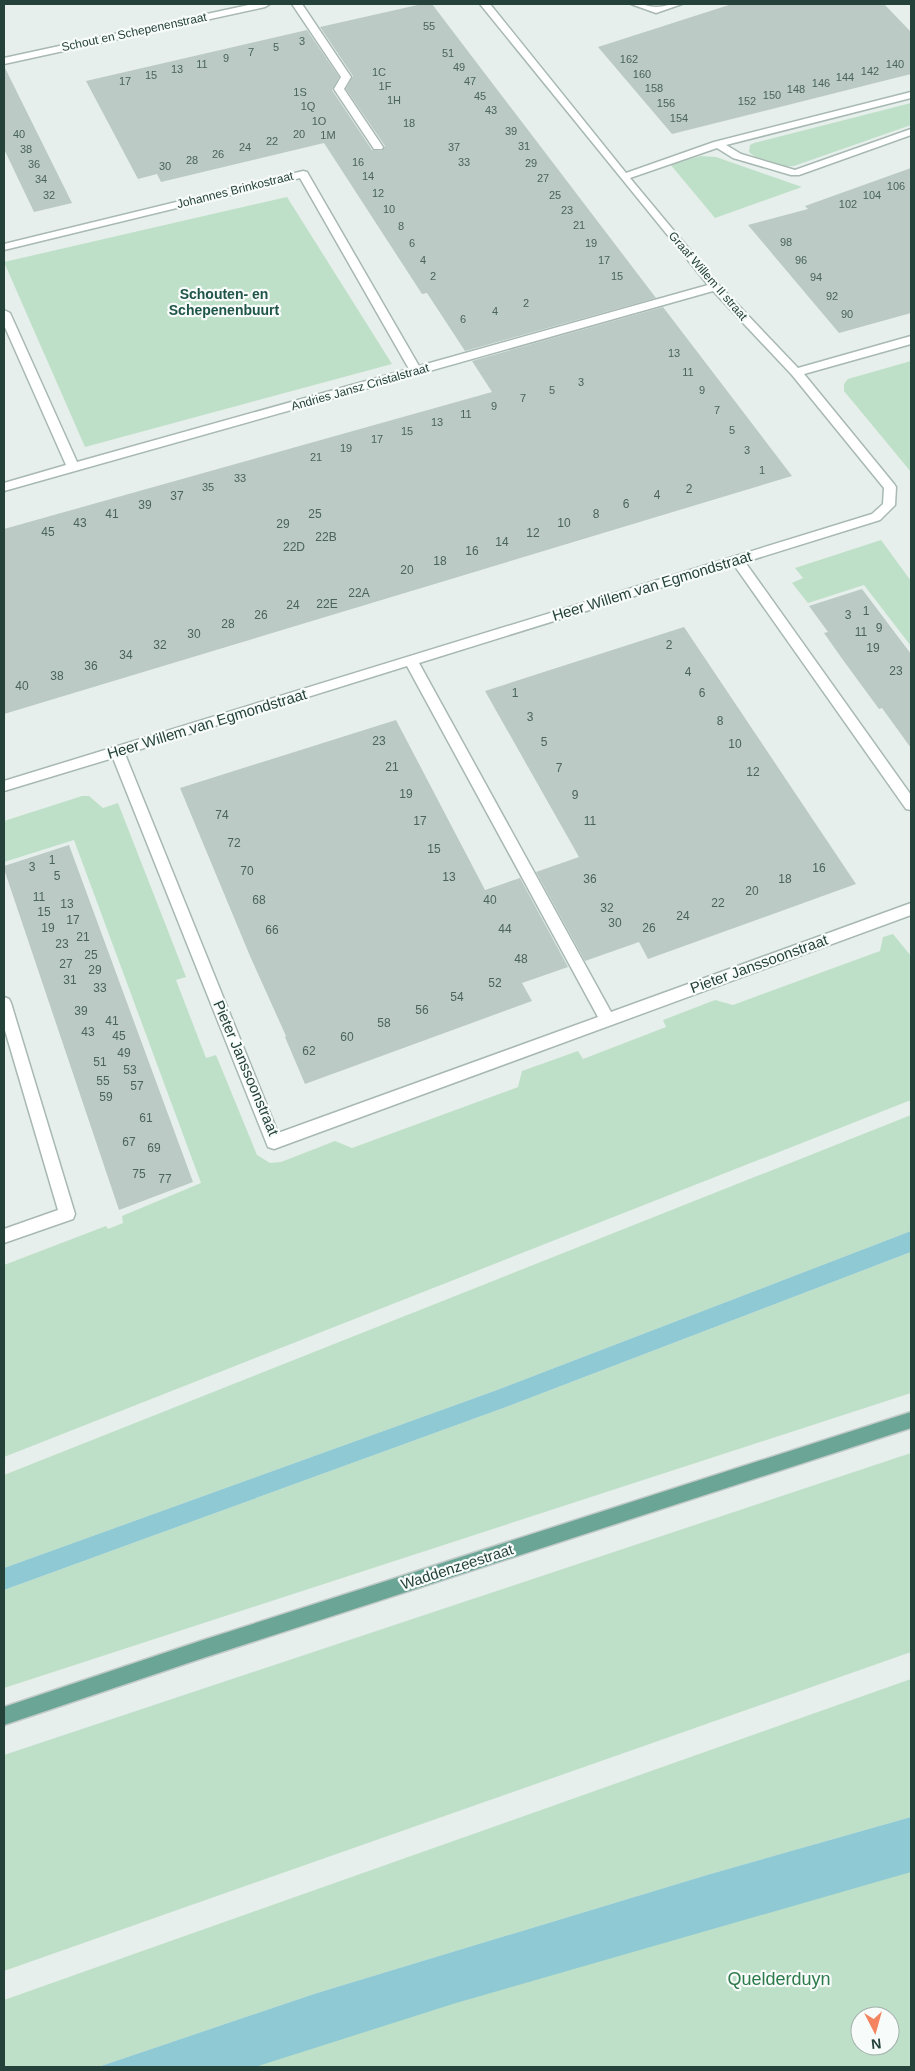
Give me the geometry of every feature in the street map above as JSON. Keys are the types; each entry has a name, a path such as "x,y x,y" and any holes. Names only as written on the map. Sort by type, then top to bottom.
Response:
{"main road":[{"name":"Waddenzeestraat","path":"4,1716 210,1647 911,1420"}],"street":[{"name":"Schout en Schepenenstraat","path":"4,61 265,4"},
{"path":"297,4 346,77 339,89 378,147"},
{"name":"Graaf Willem II straat","path":"484,4 716,287 796,372 890,487 889,505"},
{"path":"636,4 656,10 677,4"},
{"path":"624,177 718,144 911,95"},
{"path":"718,144 737,156 794,173 911,132"},
{"name":"Johannes Brinkostraat","path":"4,247 303,174 416,371"},
{"name":"Andries Jansz Cristalstraat","path":"4,486 716,287"},
{"path":"4,313 73,467"},
{"path":"796,372 911,340"},
{"name":"Heer Willem van Egmondstraat","path":"4,786 876,517 889,505"},
{"path":"737,560 911,805"},
{"path":"411,661 607,1020"},
{"name":"Pieter Janssoonstraat","path":"117,752 274,1142 911,908"},
{"path":"4,1003 67,1214 4,1236"}],"green space":[{"path":"911,103 911,125 794,166 770,163 749,152 750,145 754,143"},
{"path":"701,156 716,157 802,187 715,218 670,164"},
{"path":"287,197 392,364 85,447 4,262"},
{"path":"911,361 911,472 844,391 844,384 848,379"},
{"path":"881,540 911,581 911,646 864,585 808,603 792,583 803,578 795,568"},
{"path":"82,796 89,796 103,808 118,803 186,977 176,980 206,1058 216,1055 257,1155 270,1163 281,1162 335,1141 352,1148 518,1087 522,1071 578,1051 583,1059 666,1027 663,1020 715,1000 733,1005 880,951 883,937 893,934 911,956 911,1100 4,1457 4,1265 106,1226 108,1229 123,1223 122,1216 201,1183 74,840 4,862 4,821"},
{"path":"911,1115 911,1231 497,1390 4,1568 4,1475"},
{"path":"911,1252 911,1393 4,1688 4,1590 506,1407"},
{"path":"911,1453 911,1652 4,1971 4,1755"},
{"path":"911,1679 911,1817 707,1875 317,1993 98,2067 4,2067 4,2000"},
{"name":"Quelderduyn","path":"911,1850 911,2067 173,2067"}],"water":[{"path":"911,1231 911,1252 506,1407 4,1590 4,1568 497,1390"},
{"path":"911,1817 911,1872 456,2003 255,2067 98,2067 317,1993 707,1875"}],"building":[{"path":"422,4 432,4 656,298 465,351 427,293 422,294 324,143 161,182 157,174 138,179 86,81 307,30 339,77 332,90 372,150 382,151 385,146 346,89 353,76 320,27"},
{"path":"732,4 884,4 911,32 911,74 672,134 598,47"},
{"path":"4,66 72,203 34,212 4,149"},
{"path":"911,168 911,313 839,333 748,225 808,209 805,206"},
{"path":"663,307 792,476 4,714 4,529 492,392 472,361"},
{"path":"862,589 911,654 911,748 882,708 879,709 843,660 824,633 828,632 809,606"},
{"path":"684,627 856,884 648,959 639,942 585,961 536,872 579,857 485,691"},
{"path":"396,720 485,890 520,878 568,967 522,983 532,1001 305,1084 180,788"},
{"path":"69,845 193,1182 119,1210 4,869 4,866"}],"district":[{"name":"Schouten- en Schepenenbuurt","path":"224,302"}]}
